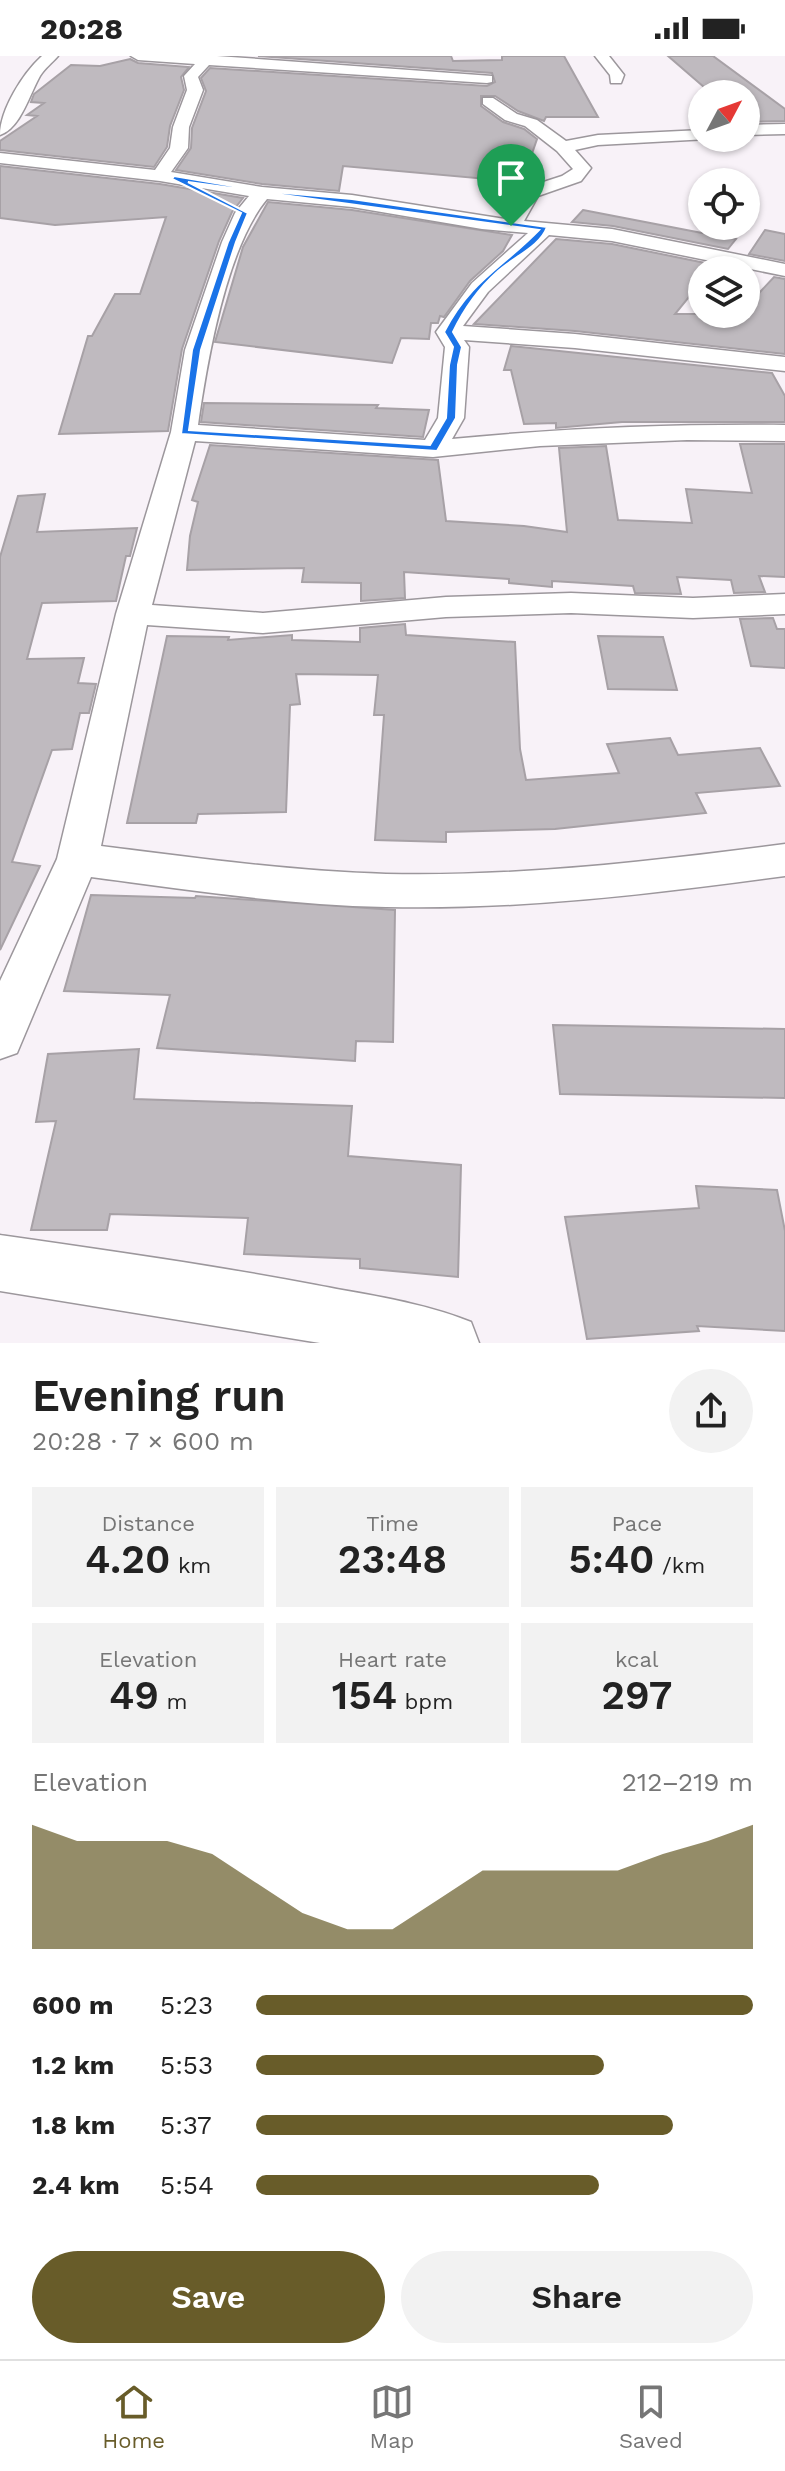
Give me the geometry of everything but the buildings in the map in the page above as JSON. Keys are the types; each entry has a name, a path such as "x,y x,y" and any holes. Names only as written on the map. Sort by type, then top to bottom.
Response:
{"street":[{"path":"0,130 20,105 34,71 51,56"},
{"path":"138,56 208,58 487,79 478,68"},
{"path":"602,56 617,75 616,80"},
{"path":"167,177 179,148 181,127 195,90 191,76 208,58"},
{"path":"488,101 511,117 531,123 563,147 582,168 581,173 534,189 526,197 522,210 511,226"},
{"path":"760,130 785,129"},
{"path":"563,147 598,140 688,136"},
{"path":"0,158 167,177 254,203 352,201 511,226 612,235 785,270"},
{"path":"0,1038 78,859 133,614 184,432 197,350 232,242 254,203"},
{"path":"448,332 462,305 495,269 523,250 545,228"},
{"path":"433,449 451,418 453,365 457,347 448,332"},
{"path":"448,332 521,334 568,342 785,364"},
{"path":"184,432 433,449 540,438 687,432 785,433"},
{"path":"133,614 263,623 446,607 571,603 693,608 785,604"},
{"path":"78,859 283,885 427,891 580,884 785,860"},
{"path":"0,1263 247,1299 450,1343"}],"route":[{"path":"174,178 262,193 352,201 511,226 545,228 523,250 495,269 462,305 448,332 457,347 453,365 451,418 433,449 184,432 197,350 232,242 245,213 174,178"}]}
